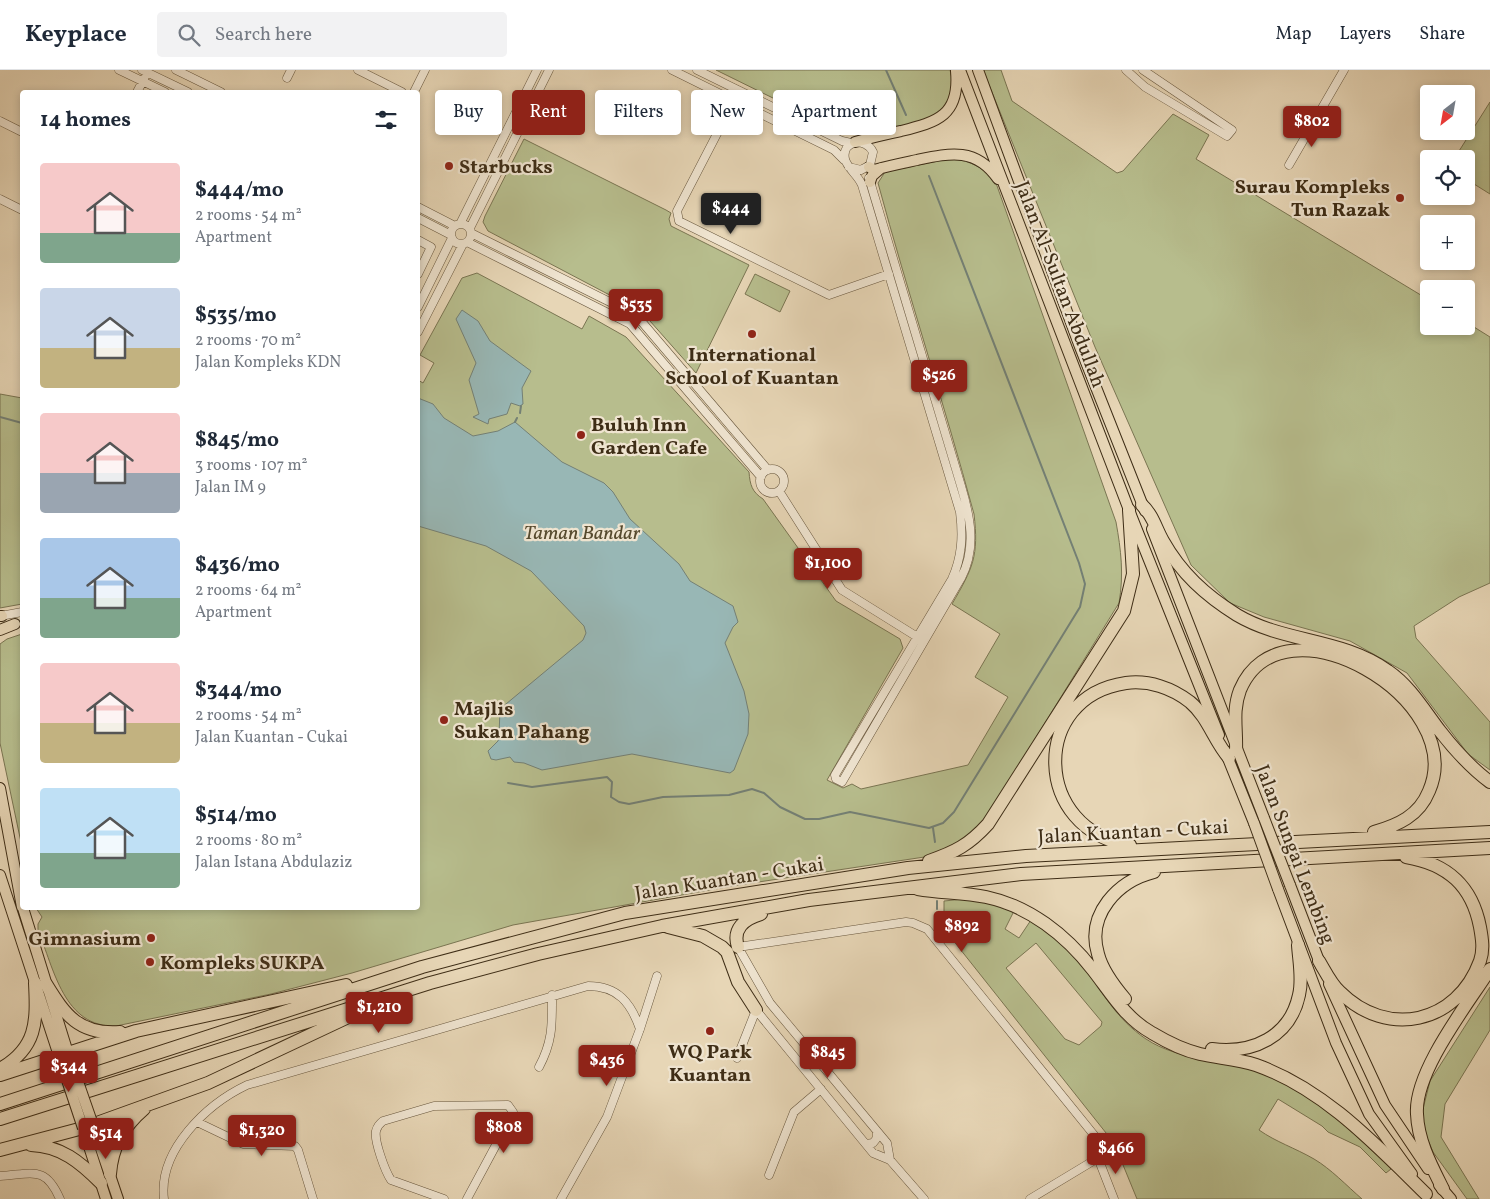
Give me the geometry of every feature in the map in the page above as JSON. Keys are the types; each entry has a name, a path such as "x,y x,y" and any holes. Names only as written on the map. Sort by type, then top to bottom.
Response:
{"highway":[{"path":"1142,505 1182,571 1201,589 1238,616 1260,626 1286,635 1348,650 1390,671 1414,696 1471,766 1490,782"},
{"path":"908,868 959,850 974,840 988,824 1114,629 1124,611 1133,574 1129,510"},
{"path":"1232,754 1234,718 1240,691 1255,670 1273,656 1304,650 1328,654 1353,662 1389,684 1412,707 1422,724 1435,756 1434,781 1419,808 1409,818 1394,826 1352,838"},
{"path":"1152,849 1120,844 1090,832 1070,812 1062,799 1054,769 1057,746 1068,719 1081,703 1100,690 1118,684 1136,682 1155,684 1176,692 1191,703 1232,754"},
{"name":"Jalan Kuantan - Cukai","path":"0,1104 385,979 470,954 625,914 908,868 1026,856 1490,832"},
{"name":"Jalan Kuantan - Cukai","path":"0,1119 392,994 538,954 662,926 809,900 1021,874 1490,848"},
{"path":"1319,961 1338,991 1355,1006 1373,1015 1394,1021 1410,1020 1430,1015 1450,1004 1463,993 1481,959 1482,947 1477,914 1471,897 1455,878 1437,867 1391,853"},
{"path":"1178,866 1144,875 1119,889 1108,899 1096,927 1098,953 1115,986 1143,1019 1160,1030 1200,1047 1234,1051 1263,1043 1276,1035 1288,1023 1300,994 1301,976 1298,945"},
{"path":"904,887 985,897 1032,915 1055,930 1075,948 1111,996 1149,1032 1172,1044 1198,1054 1254,1064 1286,1077 1344,1116 1428,1196"},
{"path":"738,948 736,934 745,921 809,900"},
{"path":"662,926 702,936 722,947 727,952 738,982 756,1010"},
{"path":"1447,1194 1420,1137 1417,1113 1419,1089 1431,1063 1490,969"},
{"path":"0,1074 136,1031 342,985 385,979"},
{"path":"40,983 67,1014 87,1029 100,1032 136,1031"},
{"path":"0,1069 18,1057 32,1037 36,1022 40,983"},
{"path":"0,1150 88,1126 208,1083 358,1013 392,994"},
{"path":"18,1146 46,1146 60,1150 105,1178 114,1149 126,1127 144,1109 154,1103"}],"main road":[{"path":"853,143 931,124 944,116 955,97 956,70"},
{"name":"Jalan Al-Sultan Abdullah","path":"960,70 1129,510"},
{"name":"Jalan Al-Sultan Abdullah","path":"978,70 1070,319 1142,505"},
{"path":"868,167 873,170 957,153 985,164 1006,190"},
{"path":"870,182 872,176 882,168"},
{"name":"Jalan Sungai Lembing","path":"1142,505 1232,754 1254,823 1336,1044 1369,1114 1428,1196"},
{"name":"Jalan Sungai Lembing","path":"1129,510 1232,754 1264,818 1319,961 1385,1105 1447,1194"},
{"path":"0,628 19,624"},
{"path":"0,788 20,891"},
{"path":"0,875 40,983 105,1178 118,1199"},
{"path":"24,910 40,983"},
{"path":"105,1178 106,1199"}],"street":[{"path":"119,70 160,90"},
{"path":"176,70 217,90"},
{"path":"287,78 291,70"},
{"path":"358,70 398,90"},
{"path":"415,90 425,70"},
{"path":"420,303 537,70"},
{"path":"420,328 465,243 549,70"},
{"path":"672,70 712,90"},
{"path":"697,70 842,142 863,142 871,148 874,156 868,167 870,182 895,283 933,425 960,512 962,538 955,572 835,775 836,779 842,782 964,573 971,537 967,506 942,422 895,283 888,274 862,184 838,152 763,115"},
{"path":"1126,70 1145,87 1230,133 1142,70"},
{"path":"1289,165 1344,70"},
{"path":"139,90 146,84 150,72 184,90"},
{"path":"727,90 729,86"},
{"path":"0,121 20,131"},
{"path":"717,135 677,212 679,220 829,295 888,274"},
{"path":"848,166 845,151 853,143"},
{"path":"848,166 857,170 868,167"},
{"path":"0,199 20,209"},
{"path":"420,208 470,231 636,316 768,470"},
{"path":"420,219 452,237 456,242 465,243 630,324 761,477 764,489 773,493 779,490 784,482 782,476 775,470 768,470 761,477"},
{"path":"420,241 431,247 420,270"},
{"path":"630,324 636,316"},
{"path":"933,425 942,422"},
{"path":"779,490 846,594 925,641"},
{"path":"1,616 20,612"},
{"path":"890,1160 887,1143 770,1003 738,948 906,922 914,923 927,929 1107,1151"},
{"path":"561,1199 607,1117 640,1029 657,976"},
{"path":"164,1199 165,1177 176,1148 218,1101 247,1085 588,986 609,988 627,1000 640,1029"},
{"path":"539,1067 552,1035 552,995"},
{"path":"737,1058 756,1010 873,1153 890,1160 924,1199"},
{"path":"769,1175 794,1112 821,1089"},
{"path":"444,1199 391,1180 386,1173 375,1133 378,1126 382,1121 434,1106 508,1105 513,1112 511,1117 467,1199"},
{"path":"198,1122 243,1144 295,1146 298,1150 313,1199"},
{"path":"858,1133 864,1125 870,1124"},
{"path":"866,1144 873,1143 878,1133"},
{"path":"1030,1199 1039,1197 1098,1158 1114,1199"},
{"path":"0,1176 40,1174 48,1177 53,1183 60,1199"}],"green space":[{"path":"716,70 950,70 953,83 950,97 943,110 932,120 896,128 896,90 773,90 773,98 763,93 763,90 757,90"},
{"path":"983,70 1001,70 1012,101 1117,173 1123,171 1173,114 1209,135 1196,159 1420,295 1420,335 1475,335 1475,328 1490,337 1490,583 1459,597 1414,626 1416,638 1490,722 1490,770 1468,754 1407,673 1350,641 1264,617 1230,603 1191,565 1095,347"},
{"path":"1490,102 1490,194 1475,185 1475,150 1460,150 1466,140 1475,140 1475,126"},
{"path":"524,139 666,210 671,213 669,219 671,226 749,265 696,373 642,312 488,231 483,222 485,216"},
{"name":"Taman Bandar","path":"952,158 977,166 992,177 996,183 1116,522 1121,562 1119,603 985,820 959,844 931,856 732,886 513,925 352,973 271,994 116,1026 98,1024 84,1017 73,1007 56,978 38,930 38,924 42,917 37,910 420,910 420,381 423,383 434,363 420,355 462,278 477,273 582,329 589,316 626,337 749,472 754,491 763,499 836,601 900,639 903,648 827,780 843,788 852,784 861,789 968,765 1008,697 975,677 1000,634 952,604 970,571 973,561 976,541 974,514 878,183 885,172"},
{"path":"755,274 790,291 780,312 745,294"},
{"path":"0,394 20,398 20,604 0,608"},
{"path":"20,635 20,838 0,743 0,644 7,639"},
{"path":"964,899 985,901 1014,911 1005,929 1019,938 1031,920 1076,958 1118,1014 1146,1039 1159,1046 1186,1055 1244,1067 1296,1090 1345,1126 1391,1169 1386,1173 1360,1147 1328,1132 1322,1126 1278,1099 1259,1130 1320,1163 1362,1199 1137,1199 1114,1143 937,920 944,911 944,901","holes":["1036,943 1102,1022 1101,1026 1079,1045 1065,1039 1006,968"]},
{"path":"1490,987 1490,1030 1445,1104 1441,1137 1479,1199 1467,1199 1433,1152 1425,1133 1422,1113 1430,1081"}],"water":[{"path":"462,310 478,321 490,341 531,371 522,388 523,404 520,406 511,403 507,414 489,419 488,424 473,417 479,414 469,380 476,363 456,319"},
{"path":"420,399 433,404 444,418 473,436 498,431 515,422 562,462 604,483 613,492 630,519 679,564 690,581 733,606 738,622 733,627 725,643 744,691 749,714 748,734 734,770 730,773 632,754 542,770 524,763 514,762 510,757 496,760 491,759 488,751 498,741 500,709 583,640 586,633 584,626 531,571 486,546 420,527"}],"waterway":[{"path":"886,70 906,115"},
{"path":"508,783 532,787 607,777 612,782 611,797 619,802 629,804 663,797 729,795 752,789 764,793 780,807 805,819 819,819 850,812 929,828 943,823 954,812 1080,607 1085,584 1079,563 929,176"},
{"path":"520,413 521,406"},
{"path":"0,417 20,422"},
{"path":"515,422 517,418"},
{"path":"933,828 935,842"},
{"path":"937,901 937,909"}],"place":[{"name":"Starbucks","path":"449,166"},
{"name":"Surau Kompleks Tun Razak","path":"1400,198"},
{"name":"International School of Kuantan","path":"752,334"},
{"name":"Buluh Inn Garden Cafe","path":"581,435"},
{"name":"Majlis Sukan Pahang","path":"444,720"},
{"name":"Gimnasium","path":"151,938"},
{"name":"Kompleks SUKPA","path":"150,962"},
{"name":"WQ Park Kuantan","path":"710,1031"}]}
